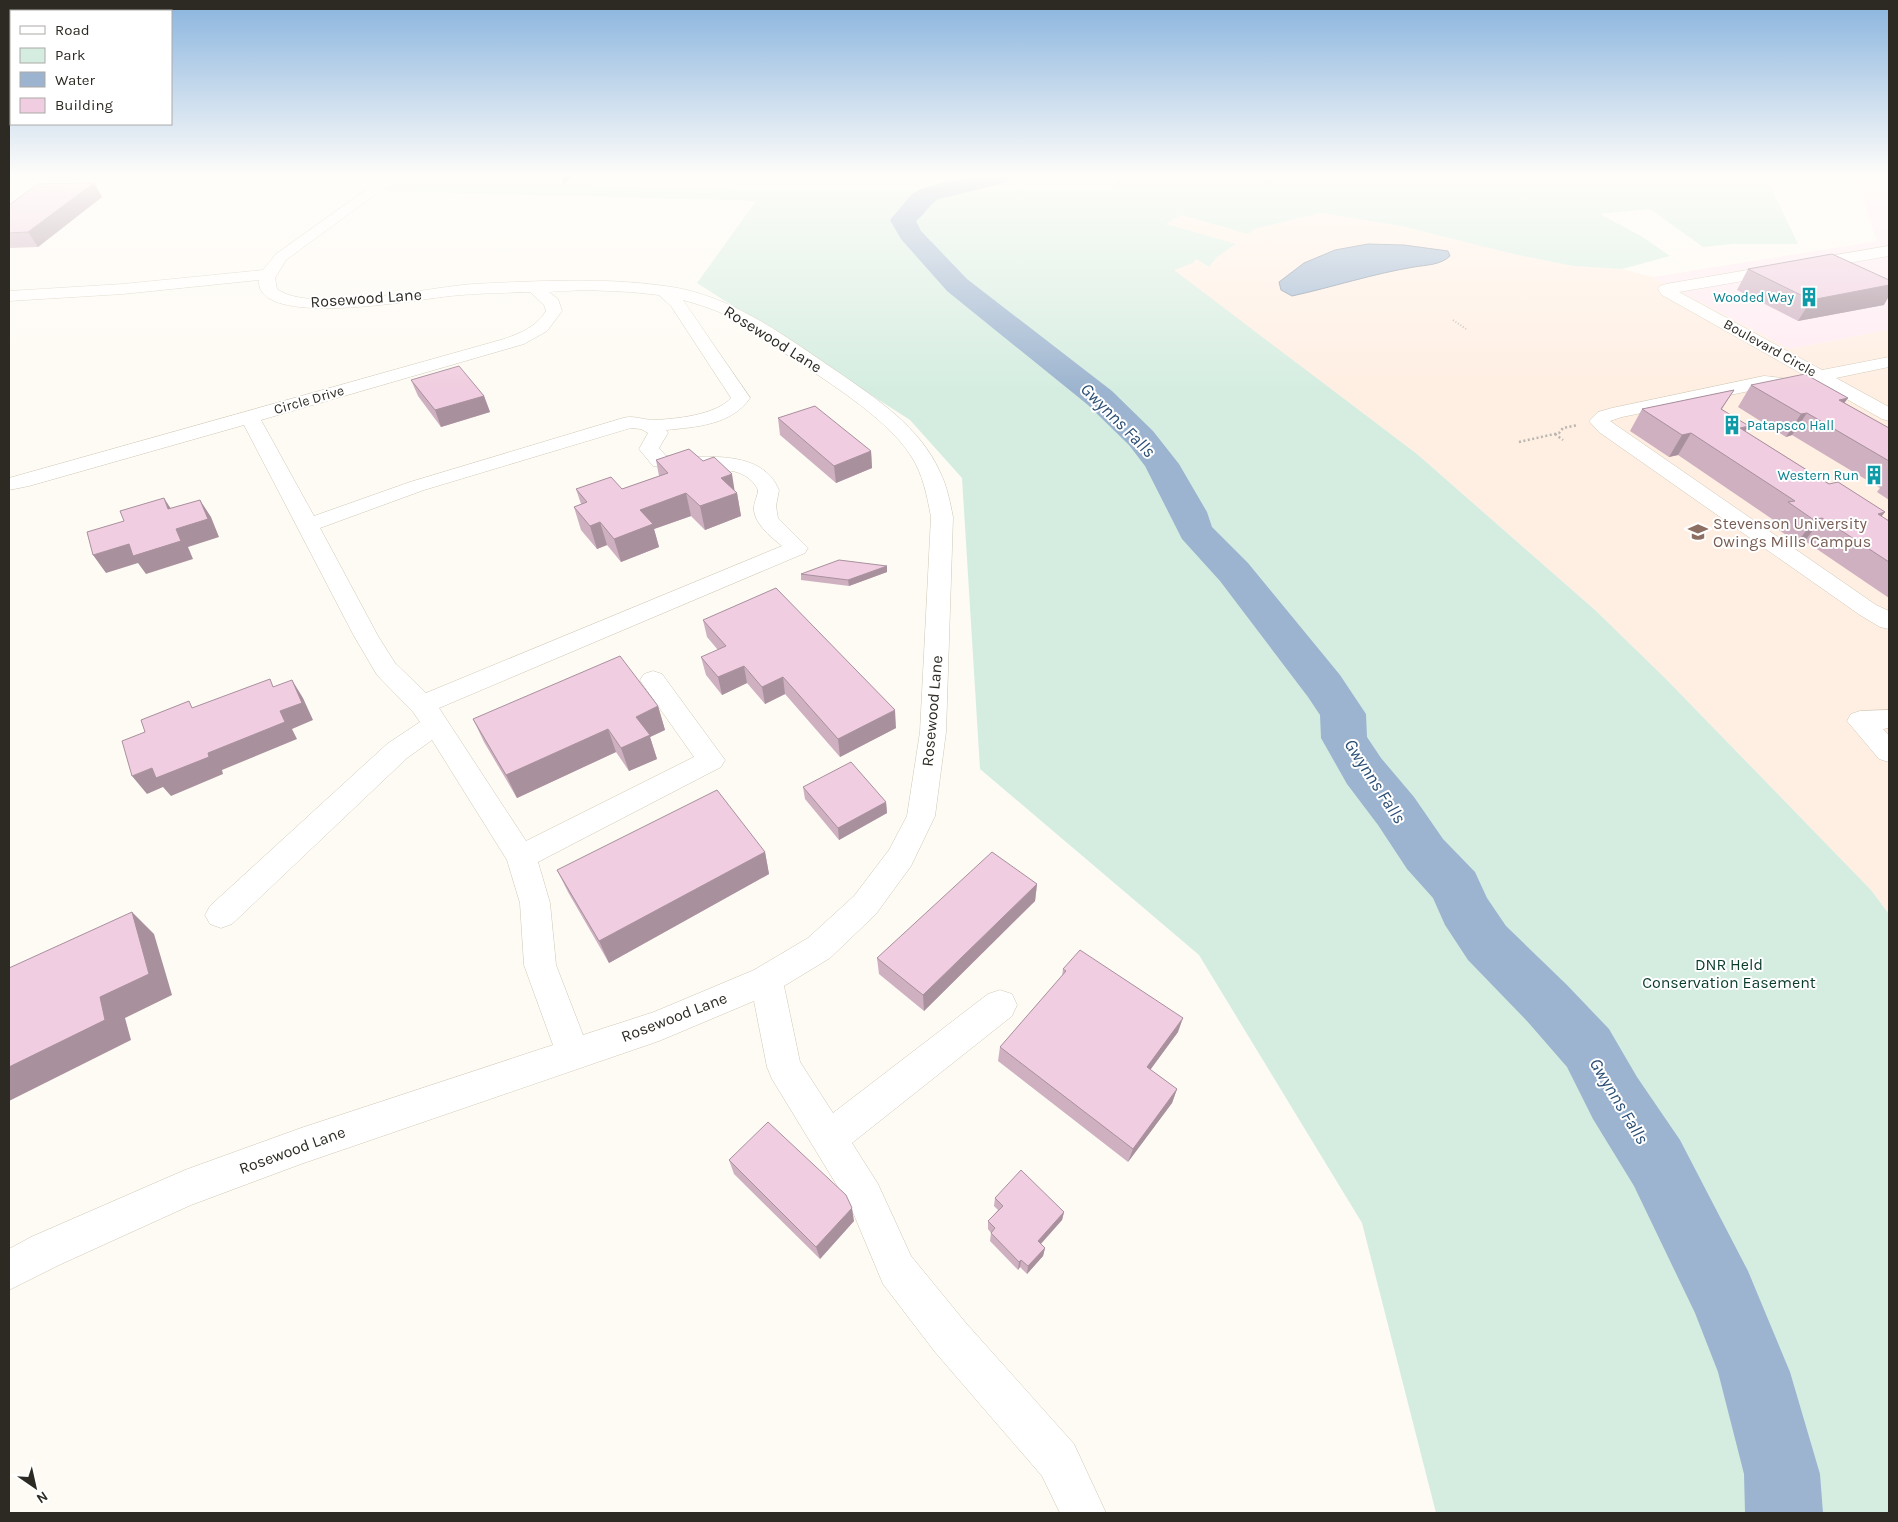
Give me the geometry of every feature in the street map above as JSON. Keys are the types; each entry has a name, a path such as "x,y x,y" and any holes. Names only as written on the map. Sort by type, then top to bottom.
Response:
{"street":[{"path":"9,296 123,289 268,274 270,268 293,248"},
{"name":"Boulevard Circle","path":"1889,251 1666,289 1668,292 1889,415"},
{"name":"Rosewood Lane","path":"9,1270 45,1251 185,1189 301,1146 660,1026 766,980 819,948 865,905 900,858 921,816 934,732 942,517 938,492 926,462 912,442 894,423 829,374 743,317 690,296 663,290 595,285 453,291 374,300 312,303 298,302 273,295 267,289 265,282 268,274"},
{"name":"Circle Drive","path":"13,484 510,343 533,334 548,324 554,311 552,303 534,287"},
{"path":"308,525 417,486 630,422 650,426 719,415 737,406 742,398 683,311 663,290"},
{"path":"1820,376 1889,362"},
{"path":"1819,400 1791,386 1778,382 1764,382 1619,412 1605,416 1598,421 1868,610 1889,621"},
{"path":"250,417 366,636 386,669 429,715 521,857 535,903 540,964 573,1054"},
{"path":"221,915 397,751 429,715 456,693 797,548 767,518 765,506 769,495 768,487 755,473 738,464 676,464 660,462 649,449 658,433 650,426"},
{"path":"521,857 711,760 653,680"},
{"path":"1889,720 1860,721 1889,752"},
{"path":"766,980 784,1066 864,1197 897,1270 950,1337 1058,1460 1083,1513"},
{"path":"829,1138 1000,1005"}],"path":[{"path":"1453,320 1466,329"},
{"path":"1519,442 1559,433 1563,428 1598,421"},
{"path":"1555,434 1563,440"}],"shaded area":[{"name":"Stevenson University Owings Mills Campus","path":"1230,248 1490,248 1573,266 1622,269 1653,277 1790,349 1889,330 1889,914 1871,890 1665,678 1595,610 1417,454 1173,270 1193,263 1196,259 1209,267 1217,257"},
{"path":"1833,248 1889,248 1889,330 1790,349 1653,277"}],"green space":[{"name":"DNR Held Conservation Easement","path":"722,248 1230,248 1217,257 1209,267 1196,259 1193,263 1174,270 1417,454 1595,610 1665,678 1871,890 1889,914 1889,1513 1436,1513 1362,1223 1199,955 980,769 962,478 910,420 697,283"},
{"path":"1490,248 1658,248 1670,256 1622,269 1573,266"}],"water":[{"path":"1346,248 1426,248 1448,251 1450,256 1433,264 1383,273 1292,296 1281,290 1279,282 1304,263 1335,250"}],"building":[{"path":"1832,254 1889,280 1889,285 1811,300 1748,269"},
{"path":"459,366 484,396 435,410 411,380"},
{"path":"1805,374 1848,398 1839,400 1889,428 1889,461 1807,413 1801,414 1751,385"},
{"path":"1734,390 1721,409 1749,426 1740,428 1829,484 1838,482 1885,512 1878,514 1889,521 1889,562 1822,518 1814,520 1788,502 1795,501 1691,433 1682,435 1642,409"},
{"path":"815,406 871,451 834,466 778,418"},
{"path":"689,449 703,461 714,457 732,474 721,478 737,493 700,506 686,493 640,510 653,524 614,539 600,522 590,526 574,507 587,502 576,489 611,477 622,489 668,473 656,460"},
{"path":"164,498 168,509 200,500 208,519 176,529 181,541 133,556 129,544 93,555 87,532 124,521 120,511"},
{"path":"839,560 887,566 848,580 801,574"},
{"path":"776,588 895,710 838,739 783,677 762,687 744,666 718,677 701,657 726,646 703,620"},
{"path":"620,656 658,706 636,717 650,735 621,748 608,729 506,775 473,719"},
{"path":"270,679 273,687 292,680 302,703 280,711 285,722 208,753 209,757 156,778 152,768 132,776 122,741 145,732 141,720 189,701 192,708"},
{"path":"851,762 886,802 838,828 803,787"},
{"path":"717,790 765,852 599,941 557,870"},
{"path":"992,852 1037,884 923,995 877,958"},
{"path":"132,912 149,974 100,997 105,1020 9,1067 9,968"},
{"path":"1080,950 1183,1018 1147,1067 1177,1089 1133,1149 1000,1047 1066,971 1063,969"},
{"path":"768,1122 846,1195 852,1208 816,1247 729,1160"},
{"path":"1021,1170 1064,1212 1038,1241 1045,1248 1028,1266 1021,1260 1019,1262 991,1233 995,1228 988,1221 1003,1206 995,1198"}],"waterway":[{"name":"Gwynns Falls","path":"923,248 957,285 1100,398 1141,438 1161,464 1188,512 1195,531 1234,572 1324,686 1343,714 1344,738 1364,771 1396,811 1425,854 1456,887 1464,909 1487,943 1547,1003 1588,1048 1615,1098 1657,1163 1723,1296 1754,1372 1782,1474 1784,1513"}],"place":[{"name":"Wooded Way","path":"1809,297"},
{"name":"Patapsco Hall","path":"1732,425"},
{"name":"Western Run","path":"1874,475"},
{"name":"Stevenson University Owings Mills Campus","path":"1698,532"}]}
